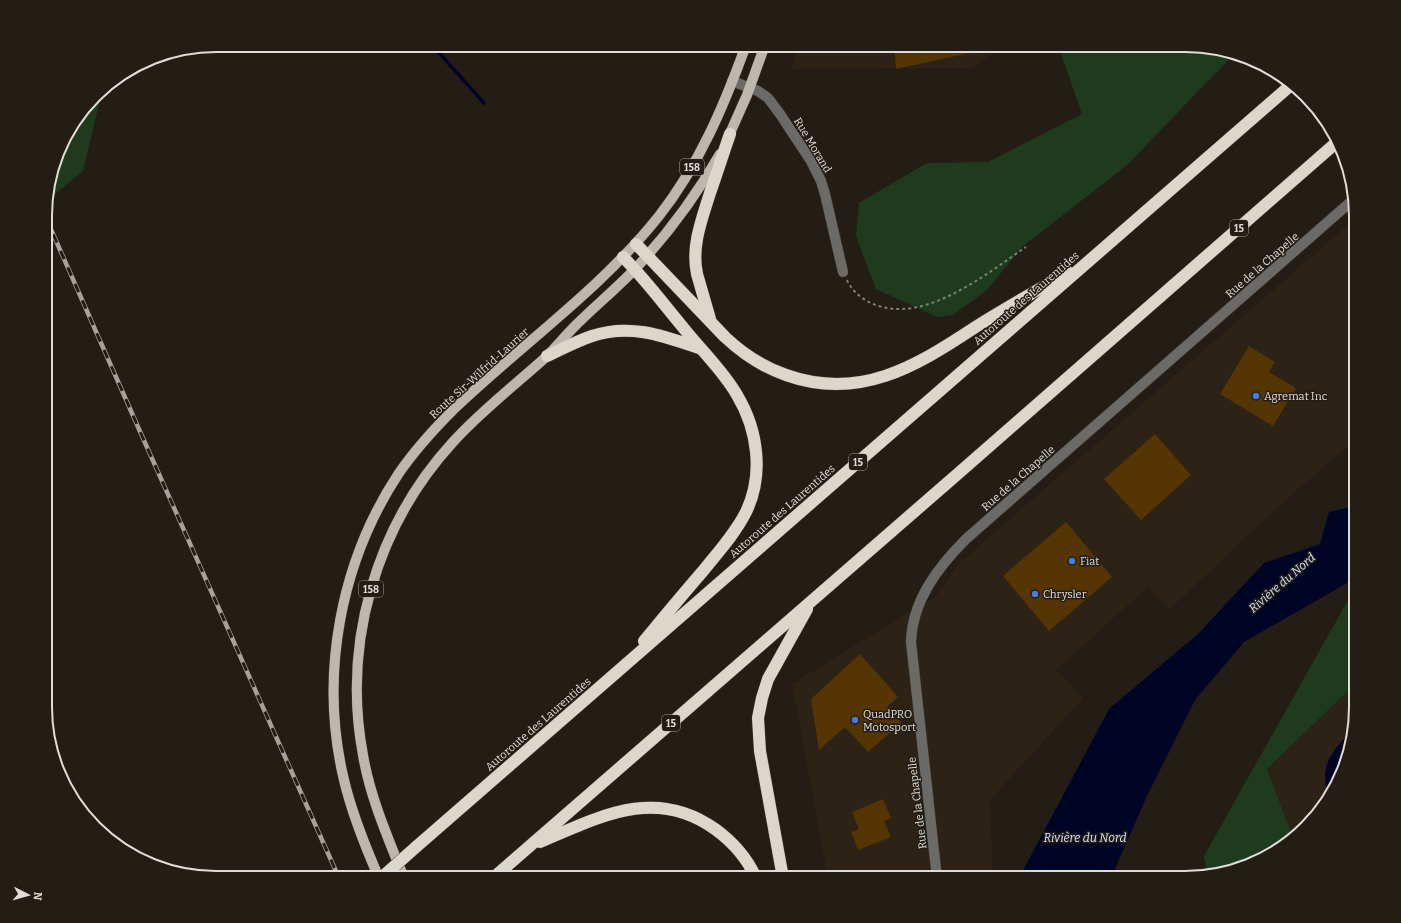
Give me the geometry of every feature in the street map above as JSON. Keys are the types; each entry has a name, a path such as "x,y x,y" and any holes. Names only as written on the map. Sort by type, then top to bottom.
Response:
{"highway":[{"name":"Autoroute des Laurentides","path":"388,871 1287,88"},
{"path":"711,322 695,266 695,247 702,216 730,134"},
{"name":"15","path":"501,871 1333,145"},
{"path":"636,244 729,341 740,350 775,371 799,380 817,384 857,383 875,380 894,373 931,355 1094,256"},
{"path":"622,668 735,531 747,510 753,490 756,457 753,435 748,417 732,387 623,257"},
{"path":"547,356 584,339 601,333 618,330 649,332 700,348"},
{"path":"782,871 760,751 758,718 762,698 772,670 812,601"},
{"path":"530,846 615,812 636,808 668,809 700,820 719,832 741,853 752,871"}],"main road":[{"name":"Route Sir-Wilfrid-Laurier","path":"376,871 366,850 350,804 340,759 334,720 334,680 338,630 348,582 360,549 389,490 408,461 428,437 462,402 576,302 623,257 636,244 672,199 692,169 708,137 743,52"},
{"name":"158","path":"401,871 370,786 360,738 356,701 357,666 361,630 369,596 380,562 394,530 426,476 460,434 547,356 575,326 634,269 671,227 699,189 730,134 750,88 763,52"}],"street":[{"name":"Rue Morand","path":"732,81 764,95 774,105 816,171 825,194 843,272"},
{"name":"Rue de la Chapelle","path":"936,871 911,642 912,622 931,582 948,558 966,540 1349,204"}],"path":[{"path":"843,272 849,284 857,294 867,301 888,309 910,308 932,304 950,296 1026,247"}],"shaded area":[{"path":"797,52 994,52 972,68 791,69"},
{"path":"1349,224 1349,445 1280,505 1170,609 1148,587 1056,670 1083,698 990,800 993,871 827,871 792,684 936,596 957,565"},
{"path":"1349,690 1348,729 1337,770 1315,807 1291,832 1267,769"}],"green space":[{"path":"1060,52 1196,52 1230,59 1127,165 1022,247 987,290 953,315 937,317 876,289 856,236 859,203 927,163 988,162 1082,114"},
{"path":"100,100 83,171 53,195 64,153 86,116"},
{"path":"1349,598 1349,690 1267,769 1291,832 1258,854 1248,859 1228,865 1207,870 1204,856"}],"water":[{"name":"Rivière du Nord","path":"1349,508 1349,582 1244,642 1195,700 1147,796 1114,871 1023,871 1109,709 1198,634 1264,563 1320,544 1329,512"},
{"path":"1347,736 1337,770 1326,790 1325,770 1330,757"}],"building":[{"path":"895,52 974,52 896,69"},
{"path":"1249,346 1275,362 1269,372 1296,388 1273,426 1220,394"},
{"path":"1155,434 1191,475 1141,520 1104,479"},
{"path":"1066,522 1112,577 1049,631 1003,576"},
{"path":"860,654 898,697 887,707 901,723 868,752 845,727 819,750 811,699"},
{"path":"883,799 891,818 884,821 891,837 858,850 851,832 859,829 852,812"}],"waterway":[{"path":"438,52 484,103"}],"railway":[{"path":"52,232 336,871"}],"place":[{"name":"Agremat Inc","path":"1256,396"},
{"name":"Fiat","path":"1072,561"},
{"name":"Chrysler","path":"1035,594"},
{"name":"QuadPRO Motosport","path":"855,720"}]}
